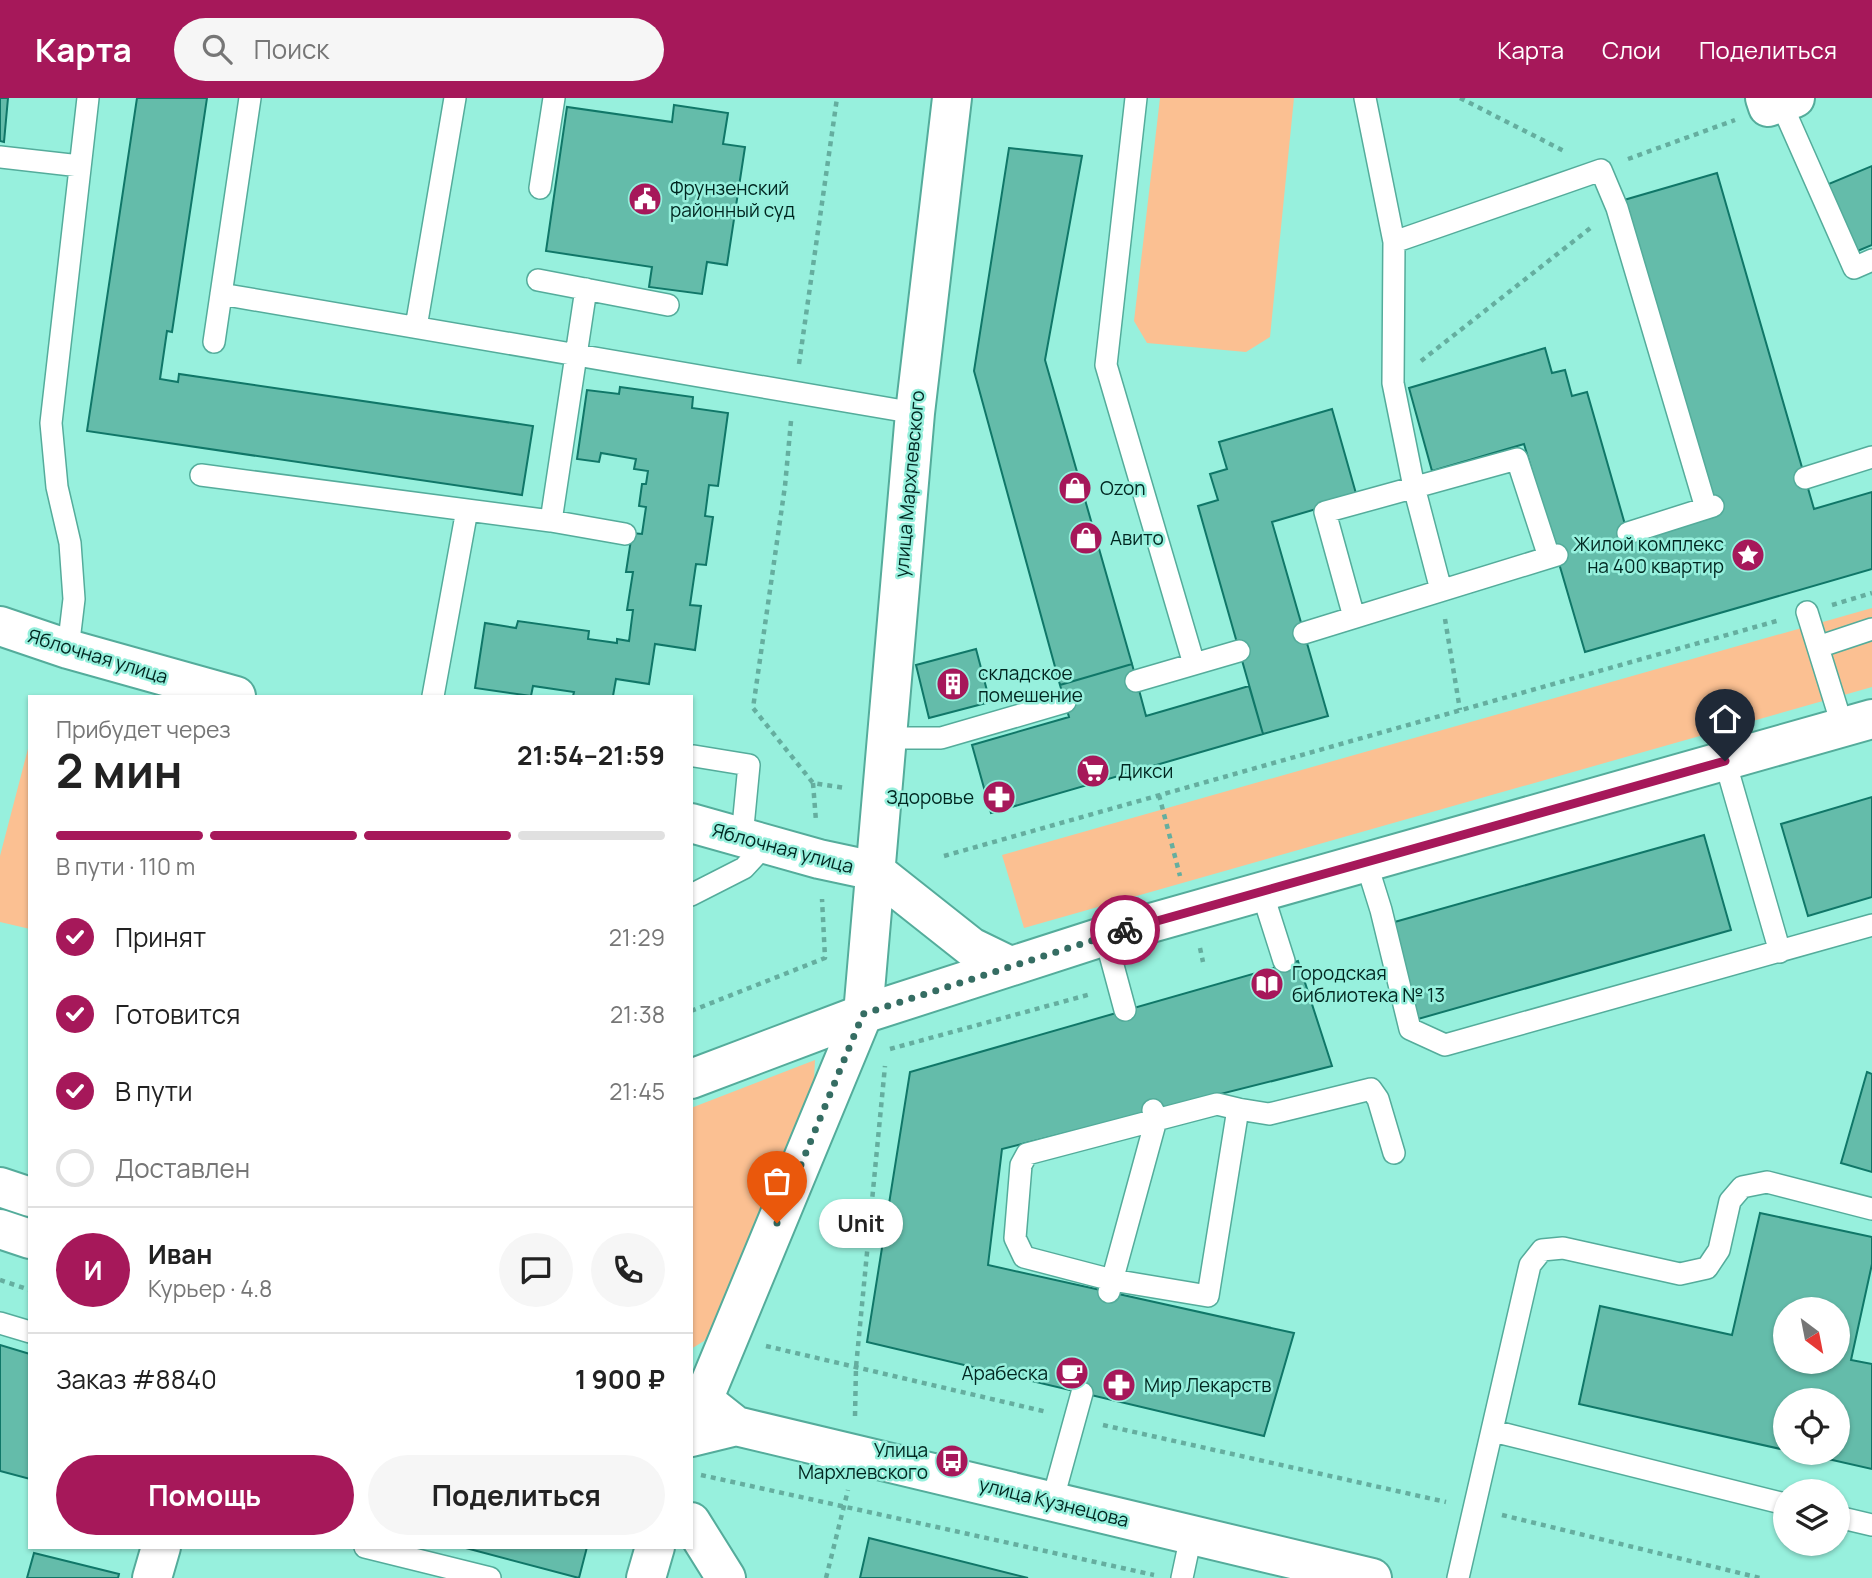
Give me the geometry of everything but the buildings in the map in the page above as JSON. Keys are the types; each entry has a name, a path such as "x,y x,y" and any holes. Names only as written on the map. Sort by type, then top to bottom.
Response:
{"street":[{"name":"улица Мархлевского","path":"695,1408 707,1392 863,1014 915,412 952,98"},
{"name":"Яблочная улица","path":"0,626 68,649 232,695"},
{"path":"693,1078 863,1014 1105,936 1857,723"},
{"name":"Яблочная улица","path":"693,824 820,859 875,871"},
{"path":"875,871 971,947 1010,966"},
{"path":"0,1187 28,1196"},
{"path":"0,1229 28,1238"},
{"name":"улица Кузнецова","path":"695,1408 736,1426 1373,1578"},
{"name":"улица Кузнецова","path":"693,1437 736,1426"},
{"path":"693,1525 726,1578"},
{"path":"152,1578 160,1549"},
{"path":"646,1578 654,1549"}],"lane":[{"path":"68,649 74,599 70,543 57,487 51,423 88,98"},
{"path":"214,342 250,98"},
{"path":"416,327 455,98"},
{"path":"540,188 554,98"},
{"path":"1136,98 1106,365 1194,664"},
{"path":"1365,98 1394,242 1393,383 1414,487 1441,590"},
{"path":"1777,101 1854,268 1872,260"},
{"path":"0,156 80,166"},
{"path":"1394,242 1601,170 1617,208 1710,507 1628,533"},
{"path":"538,280 668,305"},
{"path":"551,521 586,289"},
{"path":"221,294 915,412"},
{"path":"1805,478 1872,457"},
{"path":"1304,633 1553,556 1517,459 1325,512 1354,617"},
{"path":"201,475 551,521 625,534"},
{"path":"433,695 467,510"},
{"path":"1807,612 1818,647 1857,723"},
{"path":"1818,647 1872,629"},
{"path":"1136,681 1239,652"},
{"path":"886,738 941,738 1065,702"},
{"path":"693,894 744,868 754,840 749,765 694,756"},
{"path":"1725,761 1780,952"},
{"path":"1366,862 1381,910 1410,1029 1445,1045 1872,925"},
{"path":"1262,892 1284,961"},
{"path":"1105,936 1125,1010"},
{"path":"1238,1109 1208,1296 1111,1286 1024,1257 1015,1238 1021,1165 1027,1154 1155,1115 1217,1104 1269,1114 1371,1088 1378,1099 1394,1153"},
{"path":"1111,1286 1155,1115"},
{"path":"1458,1578 1530,1265 1542,1250 1563,1248 1680,1274 1707,1268 1719,1250 1730,1201 1742,1187 1767,1182 1872,1209"},
{"path":"0,1323 28,1331"},
{"path":"1052,1502 1082,1393"},
{"path":"1493,1431 1773,1501"},
{"path":"1850,1520 1872,1525"},
{"path":"1182,1578 1191,1536"},
{"path":"373,1549 490,1578"}],"path":[{"path":"693,1010 825,958 813,783 753,708 785,486 794,392 837,98"},
{"path":"1460,98 1601,170 1777,101"},
{"path":"1393,383 1617,208"},
{"path":"1441,590 1460,710"},
{"path":"944,856 1872,593"},
{"path":"813,783 882,793"},
{"path":"886,1051 1119,986"},
{"path":"856,1367 885,1064"},
{"path":"0,1280 28,1289"},
{"path":"730,1337 1074,1419 1475,1508 1760,1578"},
{"path":"693,1473 1155,1575"},
{"path":"826,1578 845,1507"}],"shaded area":[{"path":"1160,98 1294,98 1270,337 1246,352 1147,343 1134,321"},
{"path":"1872,608 1872,687 1024,928 1002,855"},
{"path":"28,749 28,929 0,922 0,856"},
{"path":"815,1060 811,1143 747,1272 704,1341 693,1348 693,1107"}],"way so far":[{"path":"777,1223 863,1014 1125,930"}],"place":[{"name":"Фрунзенский районный суд","path":"645,199"},
{"name":"Ozon","path":"1075,488"},
{"name":"Авито","path":"1086,538"},
{"name":"Жилой комплекс на 400 квартир","path":"1748,555"},
{"name":"складское помешение","path":"953,684"},
{"name":"Дикси","path":"1093,771"},
{"name":"Здоровье","path":"999,797"},
{"name":"Городская библиотека № 13","path":"1267,984"},
{"name":"Unit","path":"777,1223"},
{"name":"Арабеска","path":"1072,1373"},
{"name":"Мир Лекарств","path":"1119,1385"},
{"name":"Улица Мархлевского","path":"952,1461"}],"route":[{"path":"1125,930 1725,761"}]}
